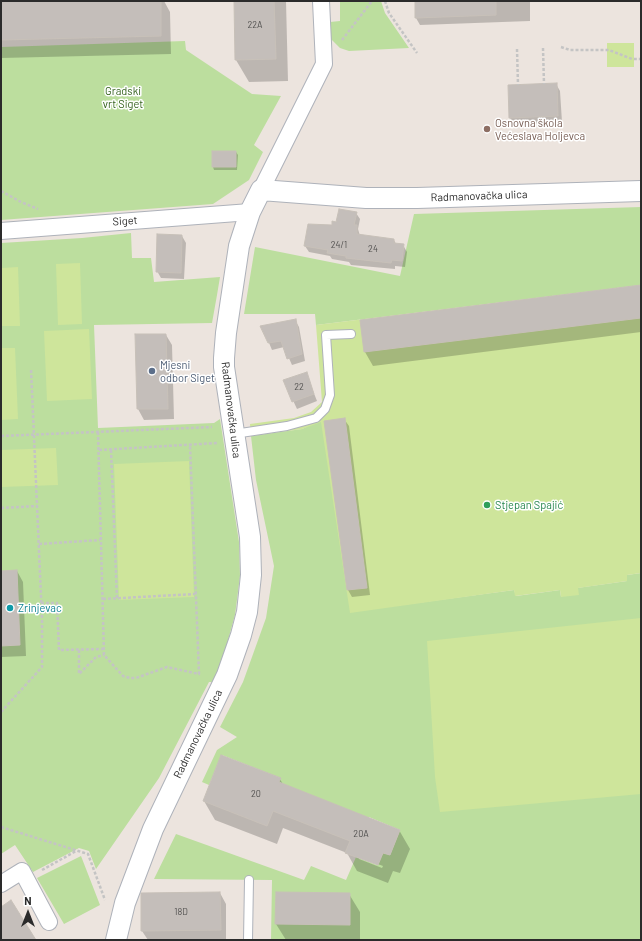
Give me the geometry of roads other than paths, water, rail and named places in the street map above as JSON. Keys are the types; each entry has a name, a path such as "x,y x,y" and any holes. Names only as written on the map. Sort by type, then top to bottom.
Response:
{"street":[{"path":"261,190 324,64 321,1"},
{"name":"Radmanovačka ulica","path":"116,940 125,903 153,829 227,675 241,635 247,612 250,575 250,537 223,433 224,367 226,333 239,246 250,212 261,190 366,198 416,198 641,191"},
{"name":"Siget","path":"1,231 250,212"},
{"path":"1,884 22,871 49,922"}],"lane":[{"path":"223,433 287,426 316,418 325,409 330,396 326,334 352,334"},
{"path":"248,940 249,880"}],"place":[{"name":"Osnovna škola Većeslava Holjevca","path":"487,129"},
{"name":"Mjesni odbor Siget","path":"152,371"},
{"name":"Stjepan Spajić","path":"487,505"},
{"name":"Zrinjevac","path":"10,608"}],"park label":[{"name":"Gradski vrt Siget","path":"123,97"}]}
